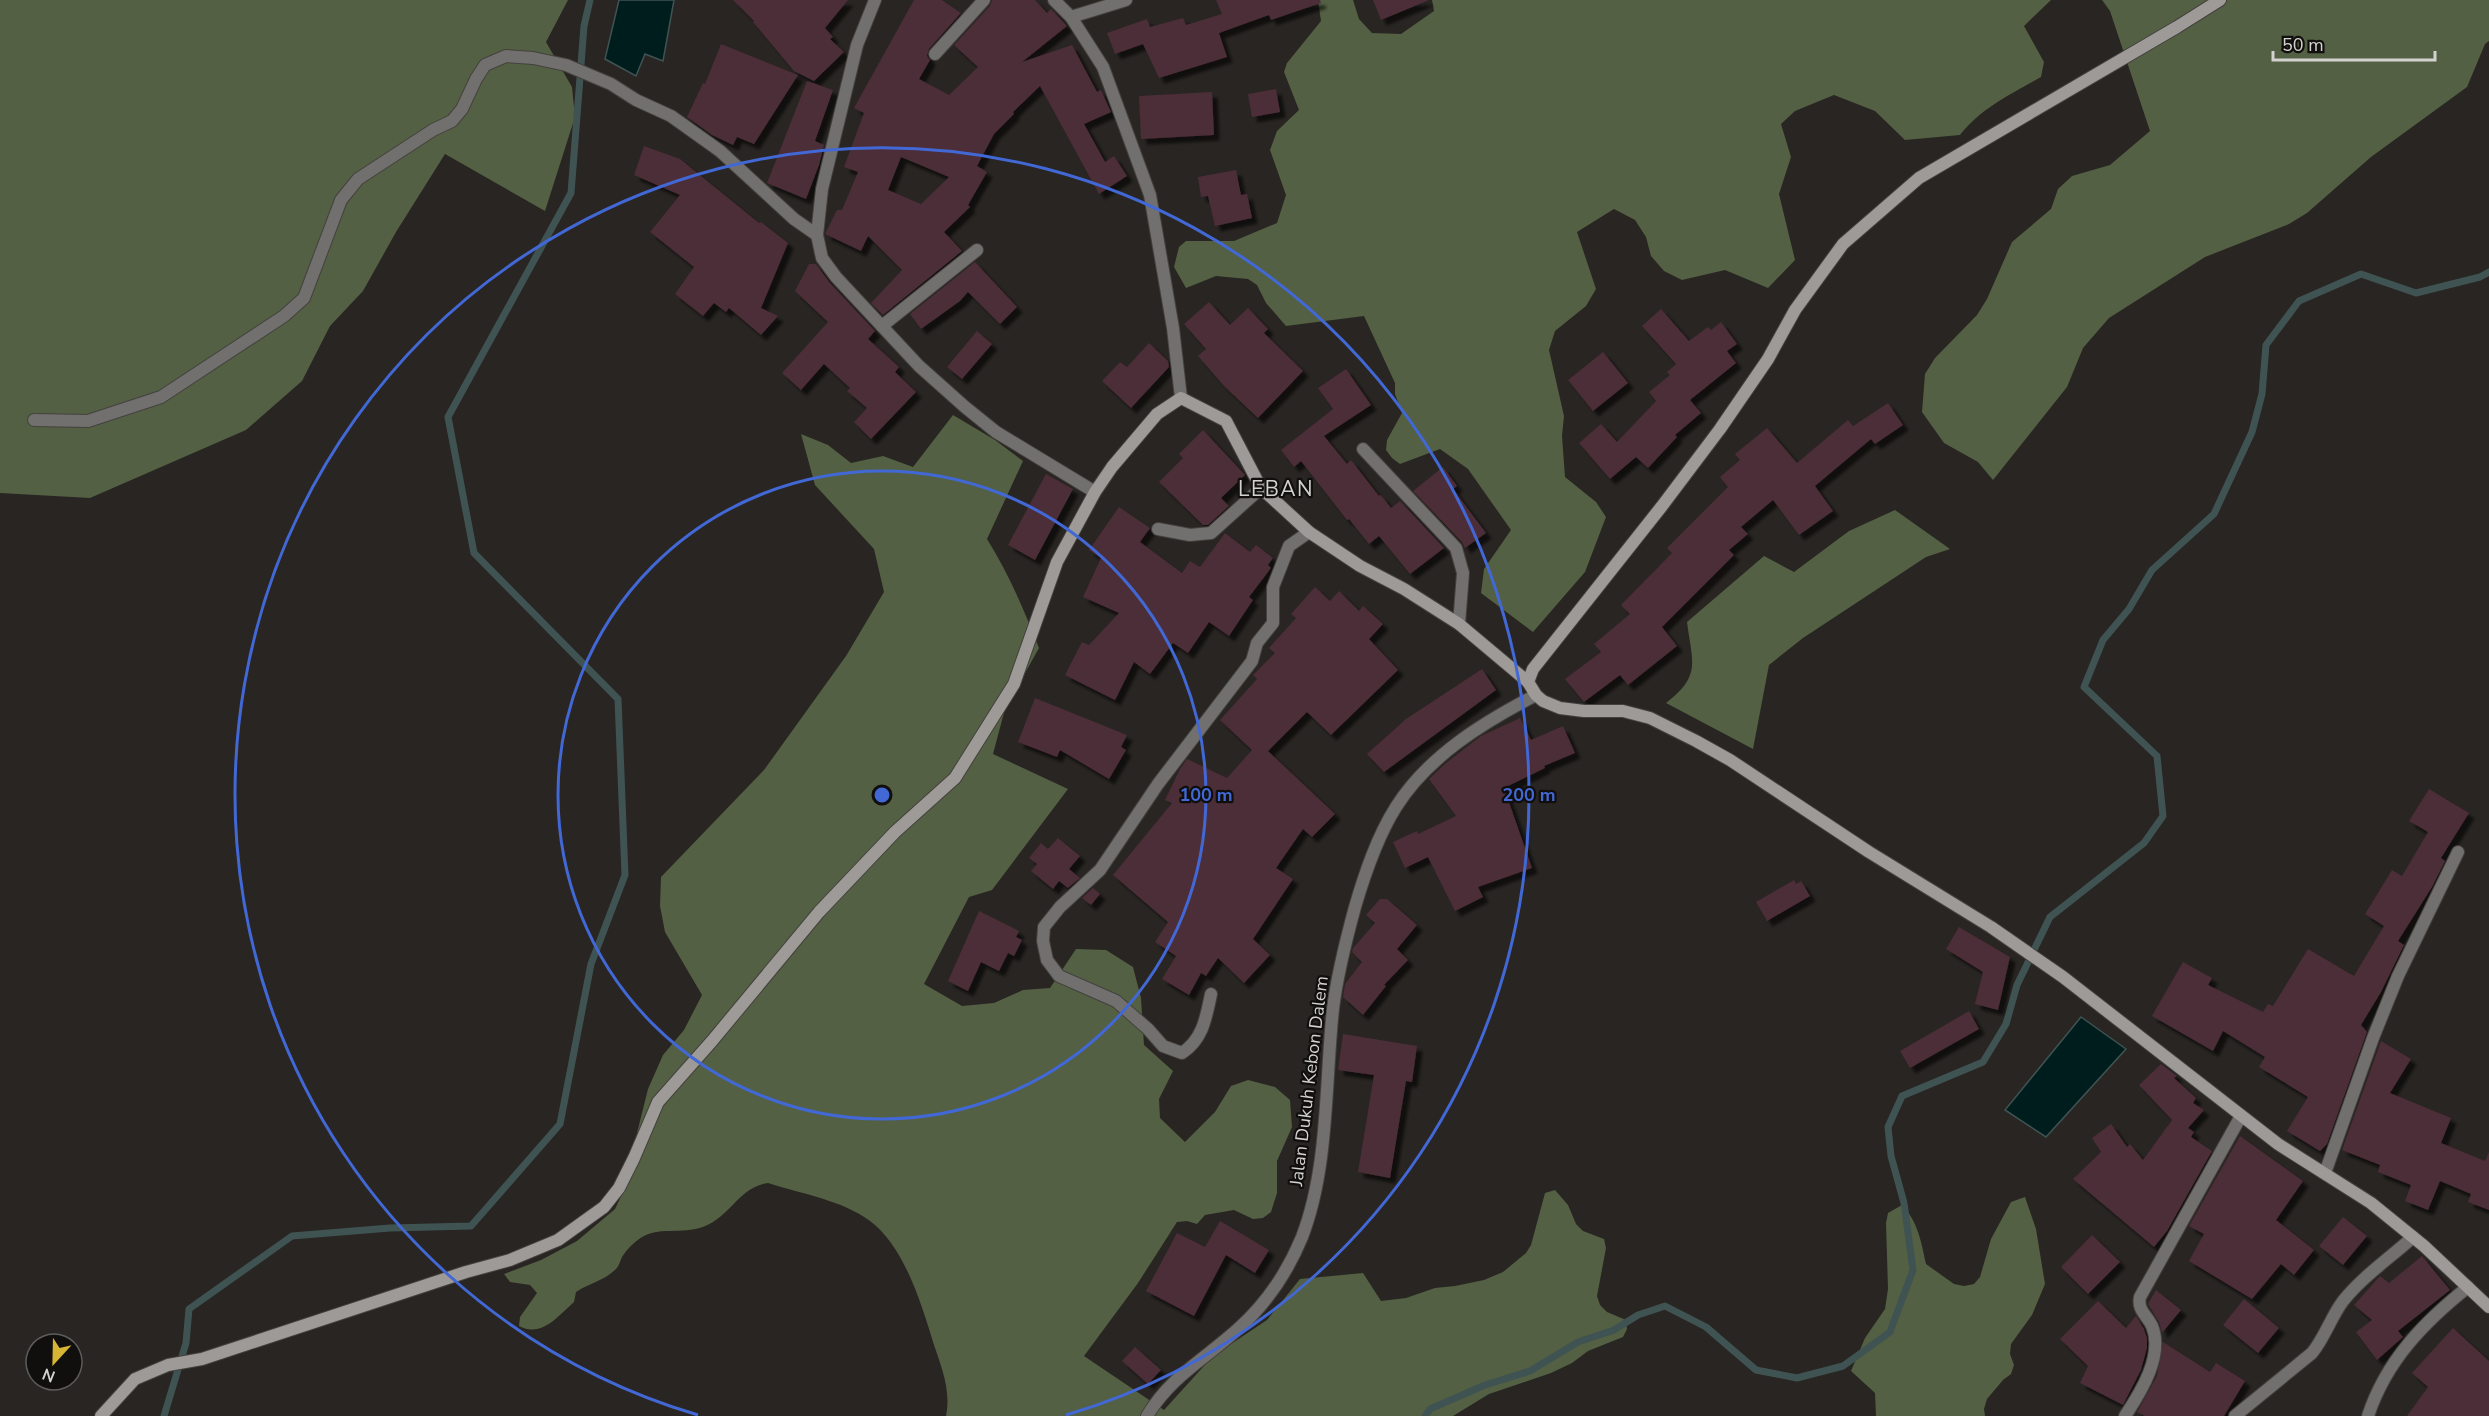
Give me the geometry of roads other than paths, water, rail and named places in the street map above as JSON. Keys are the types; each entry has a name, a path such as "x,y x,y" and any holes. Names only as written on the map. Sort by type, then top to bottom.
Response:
{"street":[{"path":"874,0 857,45 822,189 817,235 822,258 836,277 919,366 996,432 1095,492"},
{"path":"935,54 984,0"},
{"path":"1054,0 1071,17 1103,67 1150,195 1173,328 1181,398"},
{"path":"1071,17 1126,0"},
{"path":"1528,682 1533,669 1720,429 1768,359 1796,310 1843,244 1919,178 2220,0"},
{"path":"34,420 88,421 161,397 285,316 304,298 341,200 358,179 433,130 452,121 462,109 485,65 506,56 533,58 566,65 611,84 636,100 671,116 720,151 794,219 817,235"},
{"path":"882,326 977,250"},
{"path":"1181,398 1226,421 1261,488 1309,532 1360,566 1404,589 1459,624 1528,682 1536,695 1560,708 1584,711 1623,711 1650,718 1696,741 1730,760 1869,852 1991,927 2063,977 2278,1144 2371,1203 2413,1237 2489,1307"},
{"path":"101,1416 135,1379 168,1365 202,1359 466,1272 510,1260 558,1240 604,1207 619,1188 658,1102 819,912 895,832 955,778 1014,684 1057,562 1095,492 1112,467 1157,414 1181,398"},
{"path":"1363,449 1456,548 1463,573 1459,624"},
{"path":"1158,528 1190,535 1211,533 1261,488"},
{"path":"1211,994 1203,1031 1192,1047 1182,1053 1163,1046 1148,1029 1116,1001 1059,976 1047,960 1043,941 1044,927 1059,907 1100,870 1158,784 1252,661 1257,644 1273,623 1274,587 1289,546 1309,532"},
{"name":"Jalan Dukuh Kebon Dalem","path":"1147,1416 1170,1384 1239,1328 1258,1309 1284,1273 1301,1237 1310,1213 1315,1183 1327,1102 1333,1008 1350,926 1368,865 1396,806 1421,776 1447,752 1485,723 1536,695"},
{"path":"2325,1173 2373,1038 2398,976 2458,852"},
{"path":"2125,1416 2144,1383 2154,1358 2155,1338 2152,1326 2139,1307 2140,1297 2241,1116"},
{"path":"2235,1416 2312,1353 2322,1342 2341,1303 2357,1285 2413,1237"},
{"path":"2368,1416 2382,1383 2406,1346 2437,1311 2468,1287"}],"water":[{"path":"619,0 674,0 663,61 645,54 636,76 605,59"},
{"path":"2081,1017 2126,1049 2046,1137 2005,1110"}],"waterway":[{"path":"164,1416 186,1343 189,1309 292,1236 390,1228 471,1226 560,1124 591,964 625,875 618,699 474,553 448,417 571,193 584,26 590,0"},
{"path":"1425,1416 1430,1409 1485,1385 1530,1371 1578,1342 1614,1330 1638,1315 1665,1306 1706,1327 1756,1370 1797,1378 1843,1366 1890,1332 1913,1270 1904,1203 1891,1156 1888,1127 1902,1096 1983,1062 2006,1024 2017,985 2050,917 2144,843 2163,816 2157,756 2084,687 2103,640 2129,609 2152,570 2214,514 2252,432 2262,394 2266,345 2299,301 2361,274 2416,293 2480,277 2489,272"}],"district":[{"name":"LEBAN","path":"1276,489"}]}
